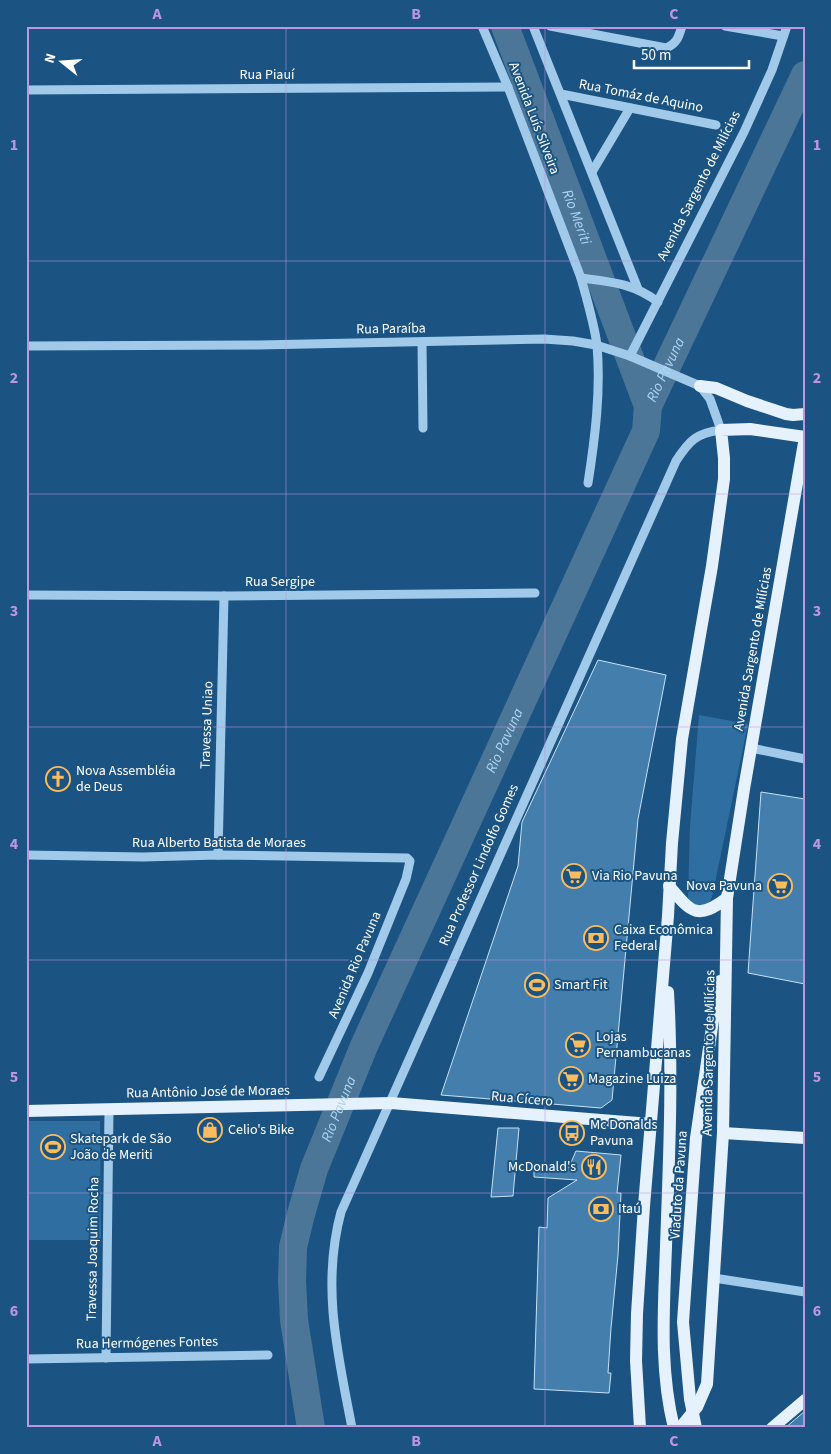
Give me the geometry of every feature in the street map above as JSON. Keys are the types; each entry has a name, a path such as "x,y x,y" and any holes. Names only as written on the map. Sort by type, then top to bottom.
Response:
{"main road":[{"path":"700,386 716,388 786,414 805,414"},
{"path":"640,1428 636,1361 636,1314 666,947 672,843 682,738 712,566 724,478 721,430"},
{"name":"Rua Professor Lindolfo Gomes","path":"721,430 757,430 805,437"},
{"name":"Avenida Sargento de Milícias","path":"680,1428 697,1407 707,1384 723,1133 728,898 751,748 805,437"},
{"path":"669,886 686,906 696,911 712,908 728,898"},
{"name":"Viaduto da Pavuna","path":"696,1428 690,1399 684,1322 696,1138 713,1020 727,945"},
{"name":"Viaduto da Pavuna","path":"666,947 670,1021 670,1134 663,1346 670,1411 674,1428"},
{"name":"Rua Antônio José de Moraes","path":"26,1111 390,1103"},
{"name":"Rua Cícero","path":"390,1103 651,1124"},
{"path":"723,1133 805,1138"},
{"path":"772,1428 805,1400"}],"street":[{"name":"Avenida Luís Silveira","path":"482,26 585,278 596,345 598,392 596,429 588,483"},
{"path":"534,26 638,289"},
{"path":"550,26 666,48 672,46 677,40 682,26"},
{"path":"725,26 783,36"},
{"name":"Avenida Sargento de Milícias","path":"630,356 744,132 772,70 787,26"},
{"name":"Rua Piauí","path":"26,90 508,87"},
{"name":"Rua Tomáz de Aquino","path":"562,94 716,125"},
{"path":"592,172 630,108"},
{"path":"585,278 624,284 646,293 658,302"},
{"name":"Rua Paraíba","path":"26,346 258,346 544,339 573,340 630,356 700,386"},
{"path":"422,342 423,428"},
{"path":"700,386 710,399 721,430"},
{"name":"Rua Professor Lindolfo Gomes","path":"352,1428 332,1321 332,1252 341,1212 676,461 693,438 709,431 721,430"},
{"name":"Rua Sergipe","path":"26,595 224,596 535,593"},
{"name":"Travessa Uniao","path":"218,855 224,596"},
{"path":"751,748 805,759"},
{"name":"Rua Alberto Batista de Moraes","path":"26,855 402,857 410,860"},
{"name":"Avenida Rio Pavuna","path":"320,1077 368,973 406,880 410,860"},
{"name":"Travessa Joaquim Rocha","path":"106,1358 109,1109"},
{"path":"714,1278 805,1292"},
{"name":"Rua Hermógenes Fontes","path":"26,1359 268,1355"}],"shaded area":[{"path":"699,715 748,724 712,897 709,904 704,908 690,902 688,897 690,826"},
{"path":"26,1121 100,1121 101,1240 26,1240"}],"building":[{"name":"Via Rio Pavuna","path":"598,660 666,675 638,819 612,1100 601,1108 441,1095 518,866 522,822"},
{"name":"Nova Pavuna","path":"761,792 805,799 805,984 748,973"},
{"path":"498,1128 519,1128 513,1196 491,1197"},
{"path":"576,1151 621,1155 617,1193 621,1193 608,1373 611,1373 609,1393 534,1389 539,1227 547,1228 548,1198 577,1180 534,1177 534,1167 569,1167"},
{"path":"805,1411 805,1428 785,1428"}],"waterway":[{"name":"Rio Meriti","path":"505,26 648,406"},
{"name":"Rio Pavuna","path":"311,1428 294,1320 292,1281 293,1247 314,1169 364,1046 646,431 648,406 805,75"}],"place":[{"name":"Nova Assembléia de Deus","path":"58,779"},
{"name":"Via Rio Pavuna","path":"574,876"},
{"name":"Nova Pavuna","path":"780,886"},
{"name":"Caixa Econômica Federal","path":"596,938"},
{"name":"Smart Fit","path":"537,985"},
{"name":"Lojas Pernambucanas","path":"578,1045"},
{"name":"Magazine Luiza","path":"571,1079"},
{"name":"Celio's Bike","path":"210,1130"},
{"name":"Mc Donalds Pavuna","path":"572,1133"},
{"name":"Skatepark de São João de Meriti","path":"53,1147"},
{"name":"McDonald's","path":"594,1167"},
{"name":"Itaú","path":"601,1209"}]}
